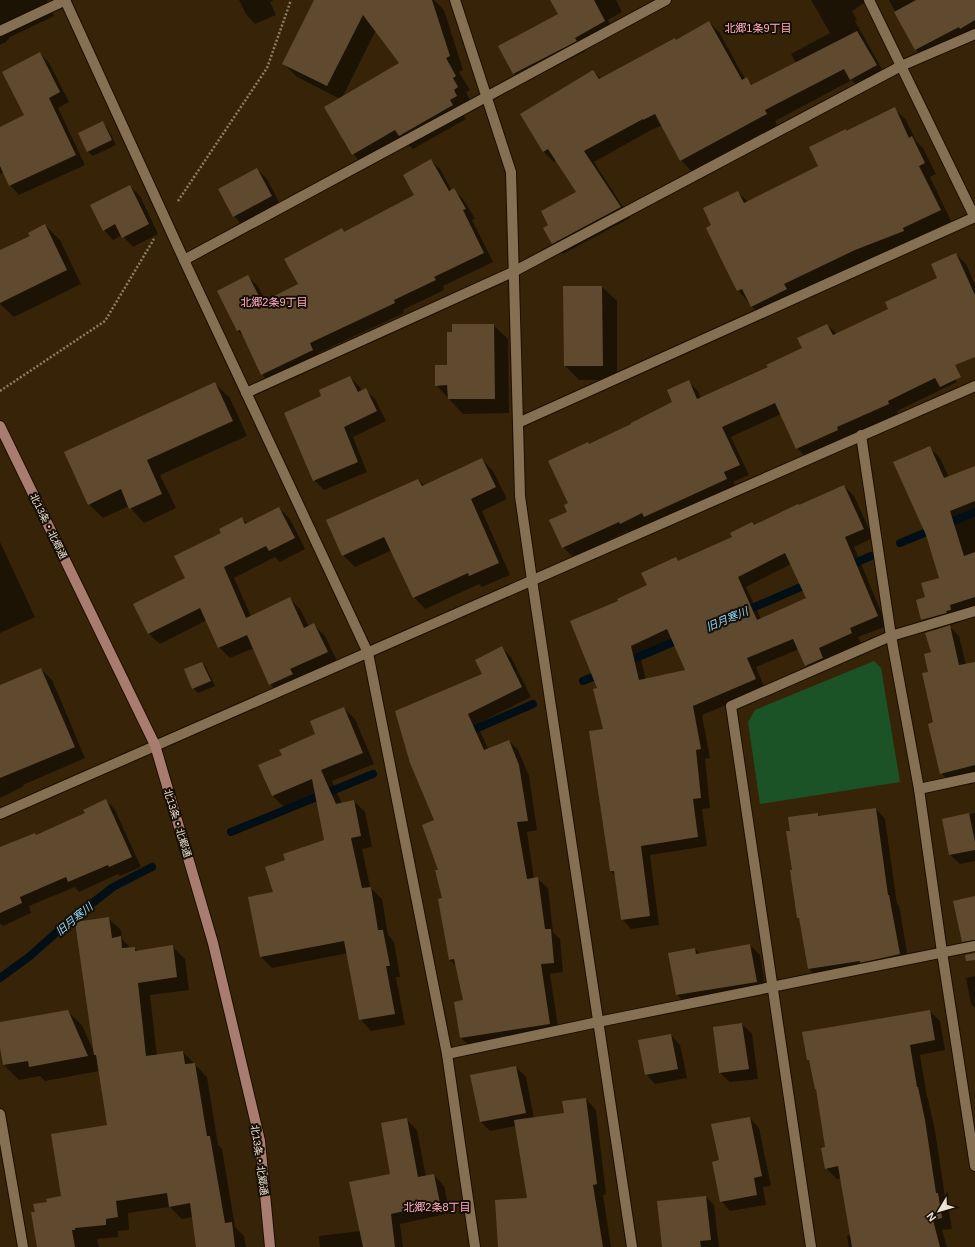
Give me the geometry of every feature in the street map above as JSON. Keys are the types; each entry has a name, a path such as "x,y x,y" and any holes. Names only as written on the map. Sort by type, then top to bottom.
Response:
{"main road":[{"name":"北13条・北郷通","path":"0,426 155,745 213,943 260,1142 270,1247"}],"street":[{"path":"0,31 66,0 165,220 368,652 447,1054 475,1247"},
{"path":"455,0 511,172 520,496 632,1247"},
{"path":"184,260 666,0"},
{"path":"518,423 975,217 869,0"},
{"path":"246,393 513,272 901,66 975,34"},
{"path":"0,814 975,386"},
{"path":"861,435 891,636 919,789 975,1166"},
{"path":"811,1247 731,706 891,636 975,611"},
{"path":"919,789 975,777"},
{"path":"447,1054 975,946"},
{"path":"0,1114 23,1247"}],"path":[{"path":"0,391 104,321 165,220 267,68 291,0"}],"green space":[{"path":"874,661 881,668 900,782 760,804 748,722 755,710"}],"building":[{"path":"314,0 432,0 450,56 446,58 456,76 453,78 458,87 454,90 457,96 450,100 453,105 399,136 395,130 352,155 324,107 399,63 363,15 327,86 282,64"},
{"path":"550,0 594,0 605,21 575,38 577,41 513,74 498,46 558,14"},
{"path":"916,0 975,0 975,20 960,29 959,27 915,50 894,12"},
{"path":"709,21 742,80 747,77 751,85 857,31 877,65 850,80 844,69 765,110 767,114 680,161 655,114 584,151 621,207 552,244 543,228 548,225 541,211 576,192 548,149 543,152 520,114 593,70 599,79 675,38 676,40"},
{"path":"40,52 60,92 49,98 76,155 9,186 0,166 0,127 24,115 2,72"},
{"path":"895,107 909,138 912,136 925,163 919,166 941,210 903,228 904,231 855,250 784,284 787,289 751,307 742,289 737,291 721,259 706,228 711,225 703,208 738,191 744,203 818,166 809,147"},
{"path":"103,121 112,140 87,152 78,133"},
{"path":"431,159 449,191 454,188 466,209 463,210 484,253 434,277 436,280 394,300 395,303 310,343 313,350 261,375 240,330 237,331 217,291 248,275 262,302 298,284 284,259 342,228 344,232 414,195 403,175"},
{"path":"257,168 272,196 233,217 218,189"},
{"path":"130,185 149,224 122,238 115,224 103,231 90,205"},
{"path":"45,224 67,270 0,303 0,250 30,236 28,233"},
{"path":"956,253 975,295 975,357 955,365 961,377 940,387 935,378 888,401 889,404 837,427 838,430 796,449 775,403 722,427 740,465 724,472 727,479 644,517 642,513 620,524 619,522 562,548 549,520 567,512 564,505 568,503 548,461 588,442 589,444 672,402 667,390 689,380 697,399 768,367 766,365 802,348 797,338 827,324 833,335 888,309 885,302 937,278 931,264"},
{"path":"563,286 602,286 603,366 564,366"},
{"path":"452,324 494,324 495,399 448,399 447,385 435,386 435,365 447,365 447,332 452,332"},
{"path":"350,376 358,392 366,388 377,411 344,427 358,462 313,481 284,413 321,396 319,390"},
{"path":"215,382 233,421 147,460 162,494 129,509 121,489 88,505 64,452"},
{"path":"930,446 944,478 975,466 975,501 950,511 964,556 975,552 975,597 950,605 951,610 946,611 947,613 921,620 916,600 925,597 921,583 939,578 926,535 893,462"},
{"path":"482,458 496,487 471,499 499,563 469,576 468,573 413,598 384,537 342,556 326,520 418,479 422,486"},
{"path":"844,485 864,529 845,537 878,616 850,628 852,633 819,648 823,658 805,666 793,639 747,658 756,679 693,706 701,749 696,750 701,798 693,799 698,837 641,846 650,916 621,920 614,871 610,871 589,731 603,729 593,689 597,688 570,621 618,601 617,599 647,585 641,573 676,557 678,561 732,537 730,533 752,522 754,525 798,504 799,505","holes":["785,553 806,598 757,620 738,577","667,629 685,670 639,680 631,646"]},
{"path":"279,507 295,538 269,551 266,546 224,567 246,618 290,597 304,628 314,623 328,652 290,669 293,674 269,685 247,635 218,648 200,608 148,634 133,604 185,578 174,556 221,533 219,529 242,517 245,524"},
{"path":"950,625 959,665 975,662 975,765 940,774 928,724 933,722 922,673 928,672 924,654 931,652 925,633"},
{"path":"502,646 522,687 468,714 484,750 509,740 519,765 528,821 517,822 527,879 538,877 545,929 551,929 554,963 541,964 550,1024 460,1038 454,1002 463,1000 454,959 449,960 438,899 442,898 435,870 438,870 422,825 434,820 410,763 395,711 482,674 475,660"},
{"path":"202,662 211,681 192,689 184,669"},
{"path":"41,668 75,747 0,778 0,685"},
{"path":"344,707 363,753 321,770 336,804 354,800 361,836 351,838 362,888 371,887 378,930 383,930 390,966 386,966 395,1014 359,1020 344,941 260,957 248,897 273,892 265,867 285,860 283,854 324,840 312,779 272,796 258,765 282,755 279,750 315,734 310,721"},
{"path":"106,799 132,857 109,867 108,865 68,882 66,877 20,897 22,903 0,913 0,847 35,833 36,835 85,813 83,810"},
{"path":"876,808 888,895 900,954 860,963 860,961 808,969 799,918 797,918 790,870 792,870 786,831 790,831 788,817 818,813 818,816"},
{"path":"969,813 975,842 975,850 949,855 942,819"},
{"path":"975,896 975,940 962,942 953,901"},
{"path":"109,917 112,938 121,936 122,948 135,947 135,951 173,945 177,977 138,983 146,1056 183,1051 185,1064 195,1063 207,1136 210,1136 225,1223 232,1222 235,1247 196,1247 190,1203 169,1207 167,1193 116,1201 118,1217 106,1219 106,1225 75,1228 75,1230 72,1230 75,1247 37,1247 31,1212 35,1212 33,1204 47,1202 46,1199 61,1196 51,1134 107,1125 96,1055 94,1055 75,922"},
{"path":"750,944 757,982 676,995 668,953 695,948 696,954"},
{"path":"975,953 975,960 966,961 965,955"},
{"path":"68,1010 88,1056 29,1067 28,1061 3,1065 0,1048 0,1022"},
{"path":"930,1010 935,1040 910,1045 917,1087 925,1120 936,1193 938,1193 942,1218 933,1220 940,1247 852,1247 838,1166 825,1169 821,1148 825,1147 816,1089 809,1060 807,1060 802,1032"},
{"path":"742,1023 749,1069 719,1073 713,1027"},
{"path":"671,1034 678,1069 645,1075 638,1040"},
{"path":"516,1066 526,1113 480,1122 470,1075"},
{"path":"586,1098 597,1184 593,1185 603,1247 498,1247 495,1200 527,1198 514,1120 564,1113 562,1101"},
{"path":"750,1117 762,1176 754,1178 757,1195 720,1202 712,1162 719,1160 711,1124"},
{"path":"407,1118 418,1177 434,1174 440,1203 391,1214 395,1247 363,1247 349,1182 390,1174 381,1123"},
{"path":"706,1196 711,1240 700,1241 701,1247 662,1247 657,1201"}],"waterway":[{"name":"旧月寒川","path":"944,525 975,512"},
{"name":"旧月寒川","path":"900,543 934,529"},
{"name":"旧月寒川","path":"846,567 871,556"},
{"name":"旧月寒川","path":"743,612 810,583"},
{"name":"旧月寒川","path":"624,663 683,638"},
{"name":"旧月寒川","path":"583,681 602,673"},
{"name":"旧月寒川","path":"466,733 533,704"},
{"name":"旧月寒川","path":"231,832 373,774"},
{"name":"旧月寒川","path":"0,978 30,956 67,923 113,887 152,867"}],"district":[{"name":"北郷1条9丁目","path":"758,28"},
{"name":"北郷2条9丁目","path":"274,302"},
{"name":"北郷2条8丁目","path":"437,1207"}]}
